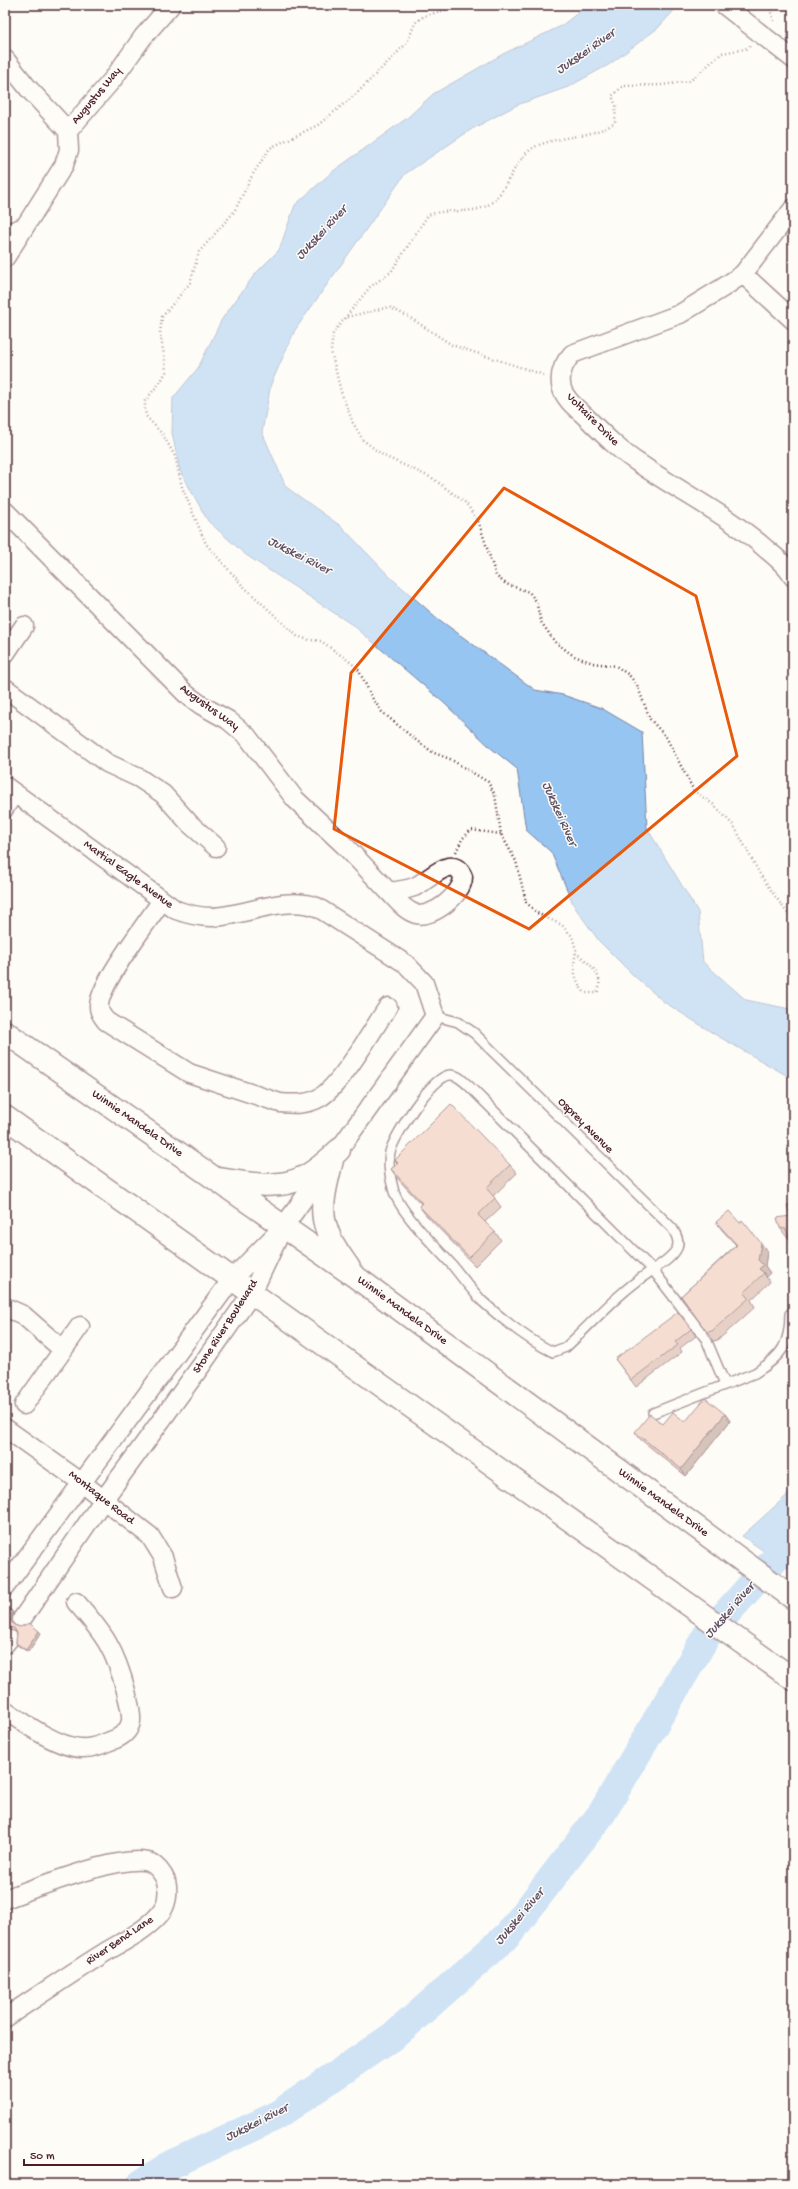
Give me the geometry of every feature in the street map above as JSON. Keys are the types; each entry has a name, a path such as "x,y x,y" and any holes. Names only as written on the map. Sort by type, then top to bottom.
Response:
{"main road":[{"name":"Winnie Mandela Drive","path":"5,1032 353,1275 793,1598"},
{"path":"5,1117 793,1679"},
{"path":"216,1179 264,1184 283,1184 302,1179 314,1172 336,1155"},
{"path":"336,1155 324,1202 324,1220 331,1239 353,1275"}],"street":[{"name":"Augustus Way","path":"5,258 64,165 69,150 68,131 113,80 143,37 171,5"},
{"path":"724,5 793,59"},
{"path":"5,59 28,88 68,131"},
{"name":"Voltaire Drive","path":"793,209 743,274 680,314 572,354 562,367 560,380 562,391 568,399 608,438 640,464 730,520 777,558 793,577"},
{"path":"743,274 793,320"},
{"name":"Augustus Way","path":"5,512 177,686 201,705 228,720 247,736 295,800 344,846 408,910 423,915 431,914 447,901 460,888 463,880 462,874 451,867"},
{"path":"5,654 24,626"},
{"path":"5,688 107,763 139,778 163,794 190,824 216,847"},
{"name":"Martial Eagle Avenue","path":"12,791 176,910 191,915 211,917 289,903 306,903 317,907 406,964 424,983 435,1016"},
{"path":"389,892 414,887 425,881 439,869 451,867"},
{"path":"425,881 447,901"},
{"path":"162,900 116,968 102,994 99,1008 106,1021 189,1073 280,1103 291,1104 318,1099 336,1084 388,1008"},
{"path":"284,1226 435,1016"},
{"name":"Stone River Boulevard","path":"5,1587 232,1278 284,1226"},
{"name":"Stone River Boulevard","path":"22,1620 104,1499 252,1293 284,1226"},
{"path":"5,1307 23,1315 63,1350"},
{"path":"24,1405 80,1326"},
{"name":"Montaque Road","path":"5,1428 104,1499 150,1536 156,1543 163,1557 173,1588"},
{"path":"5,1710 57,1741 71,1747 82,1749 96,1747 120,1738 128,1730 131,1721 130,1709 119,1664 110,1646 97,1626 76,1602"},
{"name":"River Bend Lane","path":"5,1899 97,1868 140,1861 150,1863 158,1868 165,1880 168,1891 166,1904 159,1915 146,1926 5,2018"}],"lane":[{"path":"5,229 29,221"},
{"path":"5,815 12,791"},
{"name":"Osprey Avenue","path":"435,1016 458,1022 474,1033 672,1228 678,1241 677,1247 673,1254 653,1270"},
{"path":"653,1270 632,1285 566,1347 553,1352 512,1325 482,1300 410,1217 396,1196 393,1188 389,1162 392,1146 408,1117 431,1088 439,1080 453,1074 468,1085 653,1270 706,1339 725,1384"},
{"path":"653,1413 755,1373 767,1366 785,1346 790,1335 790,1314"}],"path":[{"path":"461,5 424,16 415,23 407,43 355,96 318,125 270,148 253,174 234,212 199,252 190,283 162,317 160,333 166,372 161,381 145,401 145,409 146,416 163,435 175,456 182,487 206,544 242,585 296,636 309,640 321,641 350,661 358,669 373,699 382,712 399,727 434,753 450,759 488,782 495,795 501,834 516,861 526,902 537,913 562,925 572,936 576,953 575,970 580,987 585,993 597,993 600,983 594,968 576,953"},
{"path":"768,5 775,25 765,37 745,49 722,53 690,81 662,85 623,86 612,96 616,106 615,123 601,131 538,145 523,156 503,188 488,205 470,210 437,212 428,215 391,272 370,287 333,333 331,351 340,392 354,424 363,440 384,456 432,478 466,503 479,523 496,576 506,584 528,592 536,601 541,622 555,642 574,656 592,663 616,666 629,675 637,685 650,720 666,737 694,791 714,804 734,826 761,876 788,914 793,918"},
{"path":"347,317 389,307 409,317 452,345 560,380"},
{"path":"451,867 462,839 471,830 501,834"}],"highlighted area":[{"path":"504,488 696,596 737,756 529,929 334,829 351,673"}],"water":[{"path":"588,5 679,5 658,28 610,64 568,87 517,105 472,129 405,174 295,330 271,384 262,432 286,487 342,527 390,577 437,618 535,690 563,695 601,708 642,732 647,828 698,912 703,962 746,1000 790,1009 793,1012 793,1079 716,1035 664,1002 632,974 599,941 574,906 551,852 526,830 517,769 491,748 444,703 354,626 246,555 208,521 180,471 172,433 173,398 198,368 222,319 255,274 279,250 295,205 332,172 407,118 433,94 503,54 561,26"},
{"path":"793,1490 793,1571 742,1536"}],"building":[{"path":"451,1104 510,1165 486,1188 495,1198 478,1215 495,1232 469,1257 419,1206 422,1203 391,1169 398,1163 395,1160"},
{"path":"793,1155 793,1173 788,1156"},
{"path":"793,1204 793,1241 789,1239 786,1229 780,1228 777,1218 790,1216 787,1205"},
{"path":"729,1211 740,1223 742,1220 761,1243 758,1260 763,1265 759,1269 764,1273 744,1292 749,1298 712,1331 707,1332 681,1296 737,1245 716,1222"},
{"path":"678,1312 691,1329 675,1342 678,1345 631,1380 615,1359"},
{"path":"705,1398 725,1414 681,1469 635,1432 650,1414 663,1424 673,1412 685,1422"},
{"path":"5,1607 12,1611 11,1621 14,1625 20,1627 29,1623 39,1631 26,1650 16,1643 17,1633 14,1628 5,1627"}],"waterway":[{"name":"Jukskei River","path":"141,2184 172,2164 276,2116 396,2034 508,1935 602,1813 707,1635 793,1539"}]}
